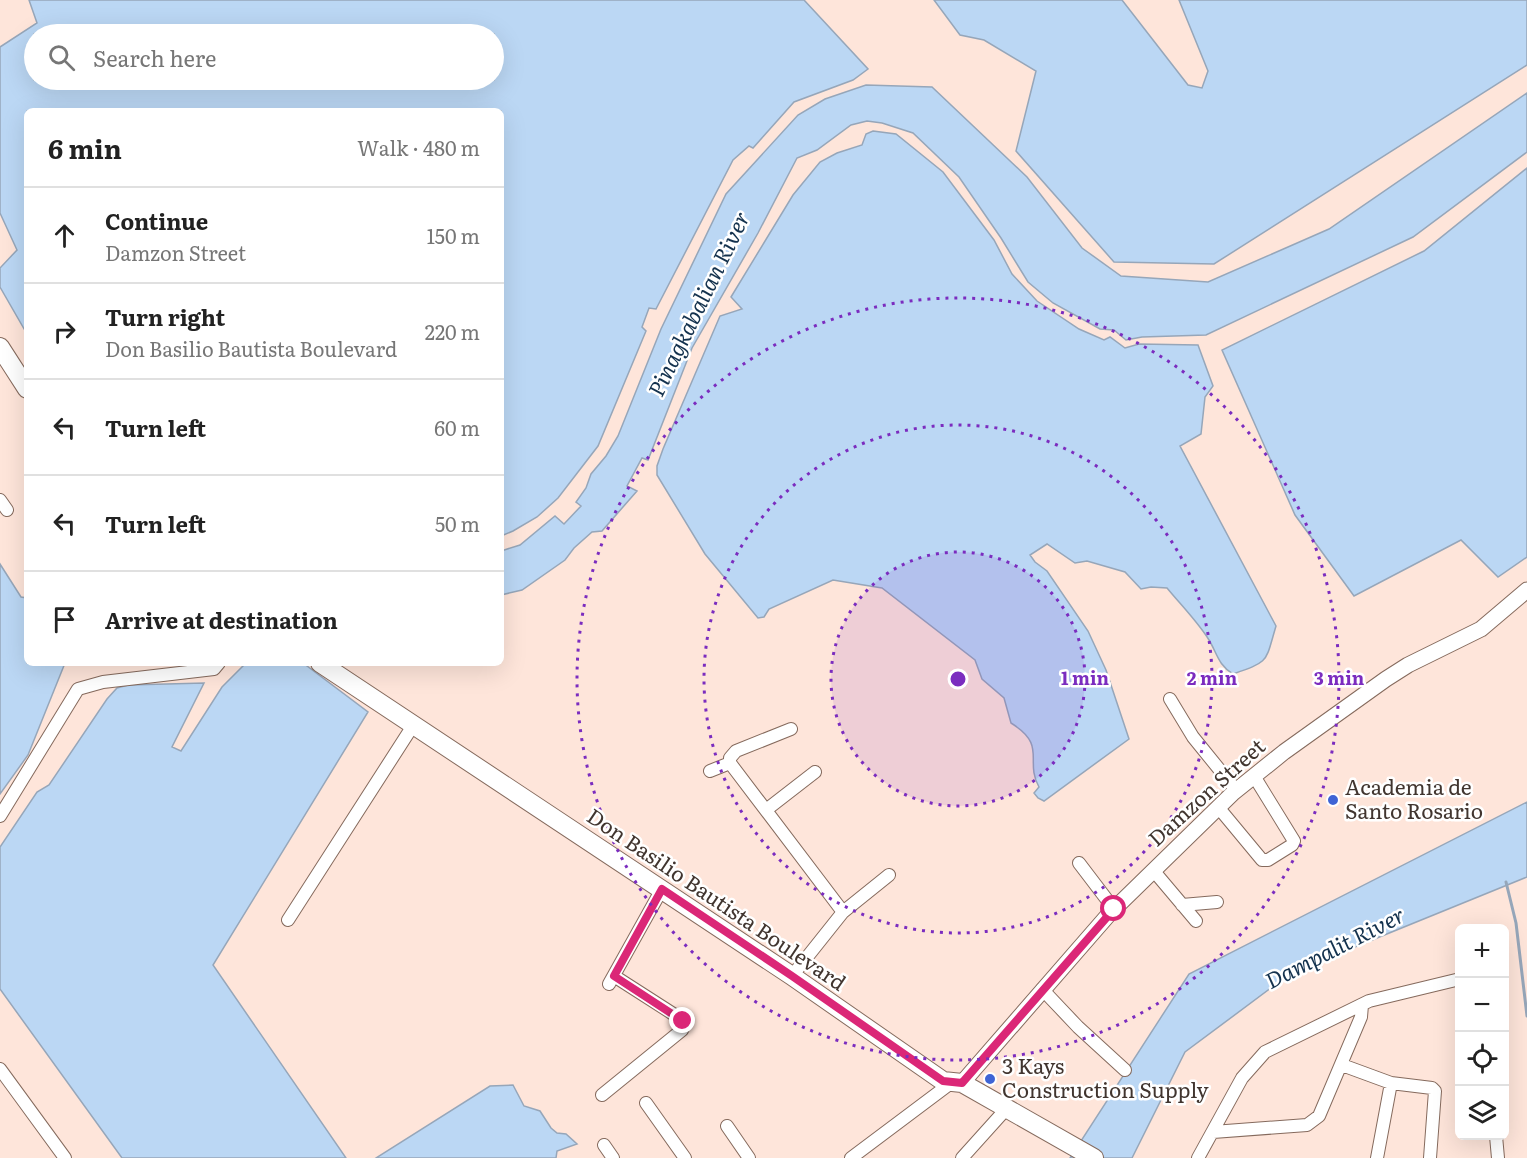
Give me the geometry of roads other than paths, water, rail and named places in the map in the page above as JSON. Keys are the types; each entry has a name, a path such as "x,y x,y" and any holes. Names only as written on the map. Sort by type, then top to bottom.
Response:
{"main road":[{"path":"0,347 24,384"},
{"name":"Don Basilio Bautista Boulevard","path":"325,666 792,976 943,1081 956,1083 1007,1108 1094,1158"}],"street":[{"name":"Damzon Street","path":"956,1083 1114,909 1236,790 1284,752 1386,679 1481,629 1527,590"},
{"path":"0,816 78,689 103,682 214,669 216,666"},
{"path":"1170,699 1193,737 1236,790"},
{"path":"288,920 414,724"},
{"path":"791,729 736,751 730,758 730,763 843,912"},
{"path":"710,771 730,763"},
{"path":"766,810 815,772"},
{"path":"1218,807 1262,860 1268,860 1292,845 1294,841 1254,776"},
{"path":"1079,863 1114,909"},
{"path":"1153,870 1196,921"},
{"path":"792,976 843,912 889,875"},
{"path":"602,1095 684,1026 681,1019 612,980 662,889"},
{"path":"1182,904 1217,902"},
{"path":"1198,1158 1242,1078 1264,1052 1362,1005 1455,980"},
{"path":"1042,989 1091,1040 1125,1070"},
{"path":"1213,1132 1307,1125 1319,1116 1361,1017 1362,1005"},
{"path":"1341,1065 1391,1083 1429,1087 1435,1091 1430,1158"},
{"path":"0,1069 65,1158"},
{"path":"851,1158 956,1083"},
{"path":"1377,1158 1391,1083"},
{"path":"646,1103 685,1158"},
{"path":"962,1158 1007,1108"},
{"path":"727,1126 749,1158"},
{"path":"1496,1140 1498,1158"},
{"path":"604,1145 613,1158"}],"water":[{"path":"29,0 804,0 868,69 853,80 794,102 753,148 749,146 733,160 656,309 649,308 642,327 646,331 598,446 558,498 537,517 504,535 504,108 24,108 24,329 0,287 0,268 17,250 0,213 0,47 24,31 24,90 504,90 504,24 35,24"},
{"path":"934,0 1122,0 1188,85 1202,88 1208,71 1179,0 1527,0 1527,65 1214,264 1114,262 1016,151 1036,71 984,40 960,35"},
{"name":"Pinagkabalian River","path":"866,85 932,87 1027,177 1082,248 1121,276 1208,282 1329,229 1527,93 1527,152 1413,237 1206,335 1142,337 1126,340 1114,330 1100,329 1053,303 1028,282 959,177 913,133 882,123 867,121 851,125 817,150 797,158 758,233 692,348 648,460 642,458 627,486 637,491 602,531 592,532 574,548 565,560 522,590 504,594 504,550 520,545 555,516 564,524 581,506 576,502 586,488 591,474 606,456 618,436 661,329 726,194 798,115 825,99"},
{"path":"873,131 896,134 943,172 994,240 1012,274 1037,301 1079,329 1104,340 1110,337 1125,348 1139,344 1198,345 1213,386 1205,397 1201,434 1180,446 1276,626 1264,659 1254,666 1233,674 1221,663 1205,633 1167,588 1141,589 1125,572 1087,561 1075,563 1047,544 1030,555 1047,571 1088,631 1106,670 1129,739 1044,801 1034,793 1039,787 1035,777 1032,746 1029,739 1011,723 1004,698 982,679 975,660 882,588 833,580 769,609 764,617 758,618 705,554 657,475 657,466 663,449 720,316 742,309 731,297 793,195 820,162 837,153 862,145 866,134"},
{"path":"1527,168 1527,557 1498,577 1461,540 1354,596 1295,515 1222,350 1424,251"},
{"path":"0,564 21,597 24,598 24,666 64,666 28,755 0,794"},
{"path":"243,666 307,666 368,712 213,965 346,1158 122,1158 0,989 0,847 37,792 49,785 107,699 117,688 128,685 204,683 172,747 181,751 222,687"},
{"name":"Dampalit River","path":"1527,802 1527,877 1291,973 1185,1052 1132,1158 1070,1158 1189,974"},
{"path":"513,1085 524,1106 540,1111 551,1128 557,1133 566,1134 577,1144 557,1151 556,1158 376,1158 490,1086"}],"waterway":[{"path":"1506,882 1516,923 1527,1016"}],"place":[{"name":"Academia de Santo Rosario","path":"1333,800"},
{"name":"3 Kays Construction Supply","path":"990,1079"}]}
